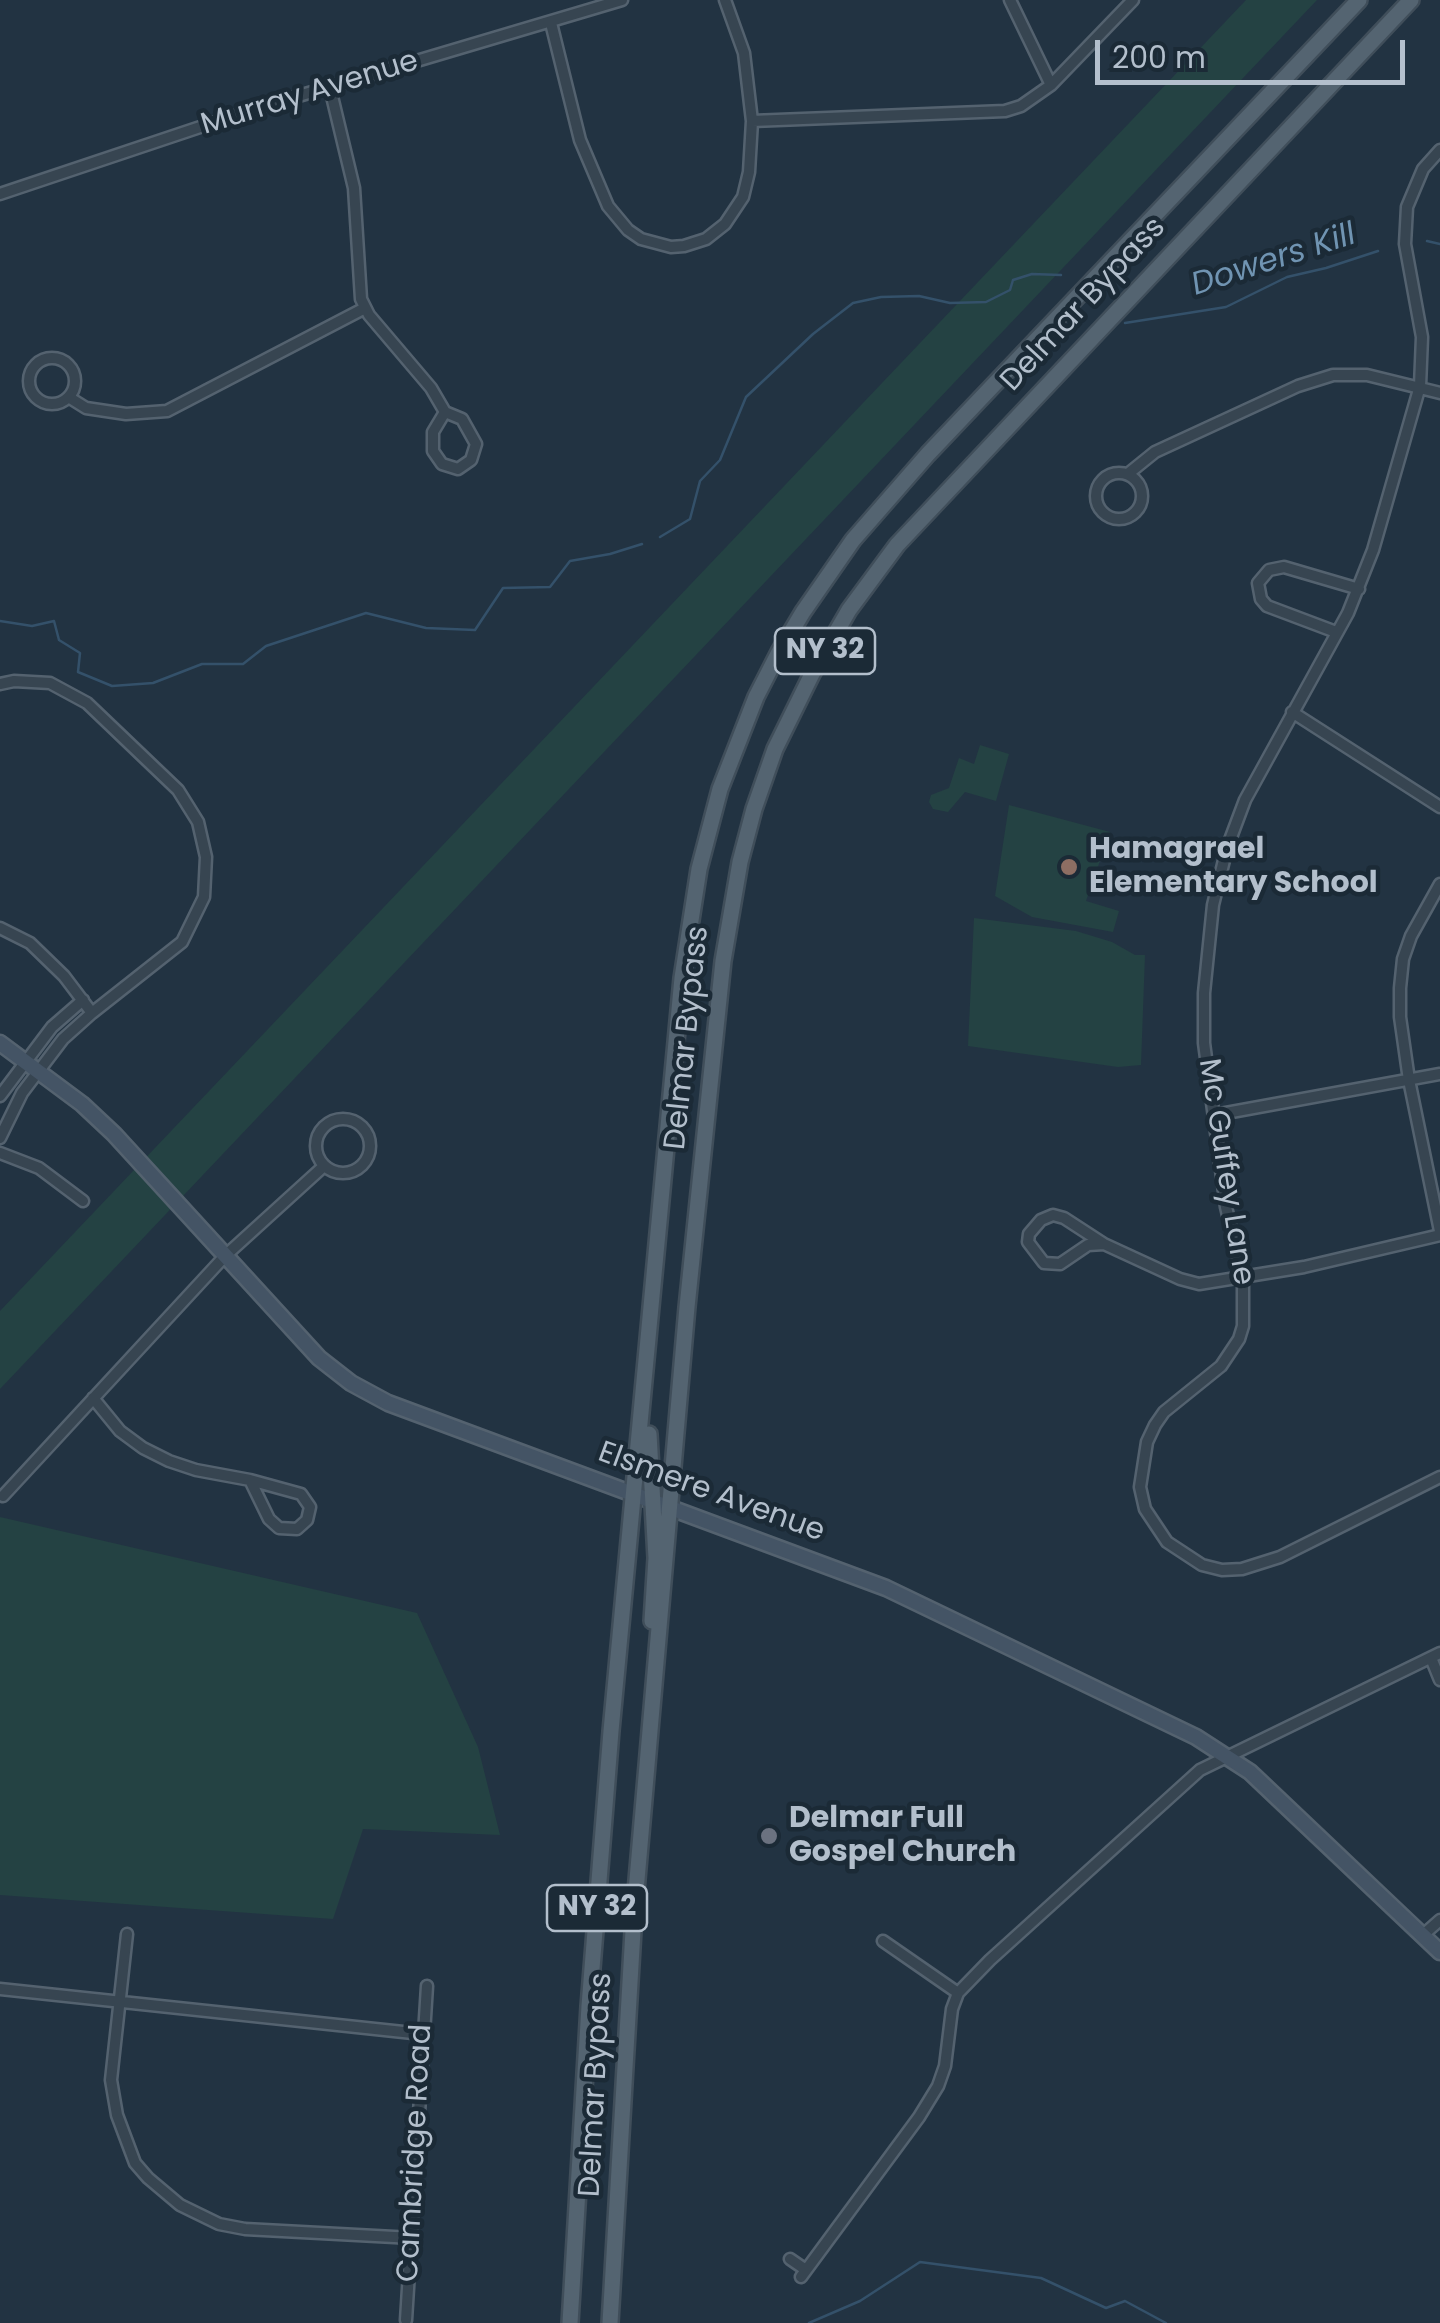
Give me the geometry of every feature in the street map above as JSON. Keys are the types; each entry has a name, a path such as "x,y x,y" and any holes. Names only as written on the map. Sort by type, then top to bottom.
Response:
{"main road":[{"name":"Delmar Bypass","path":"570,2323 589,2006 682,978 699,869 720,789 741,731 779,652 832,570 891,494 1359,0"},
{"name":"Delmar Bypass","path":"610,2323 634,1914 689,1288 732,904 754,809 775,749 812,674 864,587 930,508 1411,0"},
{"name":"Elsmere Avenue","path":"0,1044 114,1134 319,1358 351,1383 389,1404 886,1588 1196,1736 1230,1756 1267,1787 1440,1952"},
{"path":"652,1710 656,1558 648,1454 656,1275"}],"street":[{"name":"Murray Avenue","path":"0,194 248,111 622,0"},
{"path":"550,22 580,140 613,215 641,238 672,247 684,246 706,239 725,224 743,197 748,172 752,121 744,52 725,0"},
{"path":"1010,0 1051,85"},
{"path":"752,121 1006,112 1022,106 1051,85 1134,0"},
{"path":"330,88 354,188 365,308 431,388 445,412 462,419 476,444 471,460 458,469 442,464 432,451 433,432 445,412"},
{"name":"Mc Guffey Lane","path":"1440,150 1416,184 1405,225 1406,254 1422,337 1420,386 1359,589 1245,800 1213,905 1204,993 1204,1043 1226,1208 1244,1278 1245,1310 1239,1340 1221,1366 1164,1412 1147,1442 1140,1487 1145,1508 1167,1542 1202,1565 1222,1570 1242,1569 1280,1557 1440,1477"},
{"path":"70,398 86,408 116,413 166,410 365,308"},
{"path":"45,358 62,360 74,373 70,398 52,404 38,399 28,381 32,367 45,358"},
{"path":"1129,472 1139,482 1142,501 1126,518 1110,518 1101,513 1095,494 1106,478 1117,472 1129,472 1155,452 1298,386 1333,375 1367,374 1440,393"},
{"path":"1336,632 1267,606 1261,599 1258,583 1270,570 1284,567 1359,589"},
{"path":"0,684 50,684 87,704 178,790 198,822 206,857 204,897 182,942 63,1039 14,1106 0,1138"},
{"path":"1292,712 1440,807"},
{"path":"1104,1244 1088,1246 1060,1264 1044,1264 1028,1242 1029,1234 1041,1220 1053,1215 1104,1244 1199,1284 1244,1278 1440,1233 1400,1017 1403,959 1411,936 1440,884"},
{"path":"0,928 30,944 64,976 92,1013"},
{"path":"0,1096 52,1027 83,1000"},
{"path":"1215,1116 1440,1074"},
{"path":"334,1120 352,1120 366,1130 369,1156 357,1170 340,1173 324,1166 316,1150 326,1125 334,1120"},
{"path":"0,1152 39,1168 83,1201"},
{"path":"4,1496 225,1256 324,1166"},
{"path":"92,1398 120,1431 143,1448 196,1470 250,1480 301,1494 310,1507 307,1520 297,1529 279,1528 269,1519 250,1480"},
{"path":"790,2259 803,2273 938,2086 958,1993 1172,1794 1200,1770 1436,1655 1440,1680"},
{"path":"1423,1934 1440,1920"},
{"path":"126,1934 111,2080 117,2115 135,2163 167,2196 219,2224 245,2229 413,2238"},
{"path":"883,1941 958,1993"},
{"name":"Cambridge Road","path":"406,2320 427,1986"},
{"path":"0,1989 422,2034"}],"green space":[{"path":"1246,0 1317,0 0,1389 0,1311"},
{"path":"980,745 1009,754 996,801 965,792 948,812 933,809 931,795 949,788 959,758 974,764"},
{"path":"1009,805 1110,832 1086,901 1119,911 1113,932 1032,917 995,896"},
{"path":"974,918 1076,931 1112,942 1135,955 1145,955 1141,1065 1118,1067 968,1046"},
{"path":"0,1517 417,1613 478,1747 500,1835 363,1829 333,1919 0,1895"}],"waterway":[{"name":"Dowers Kill","path":"1427,241 1440,244"},
{"name":"Dowers Kill","path":"1125,323 1226,307 1287,277 1378,251"},
{"name":"Dowers Kill","path":"660,537 690,519 700,481 720,460 746,397 813,334 853,303 881,297 919,296 950,303 986,302 1010,290 1013,280 1032,274 1061,275"},
{"name":"Dowers Kill","path":"0,621 32,626 54,621 59,640 80,653 78,672 112,686 153,683 202,664 243,664 266,646 366,613 426,628 475,630 503,588 550,587 570,561 642,544"},
{"path":"809,2323 860,2301 920,2262 1041,2278 1106,2308 1125,2301 1166,2323"}],"place":[{"name":"Hamagrael Elementary School","path":"1069,867"},
{"name":"Delmar Full Gospel Church","path":"769,1836"}]}
